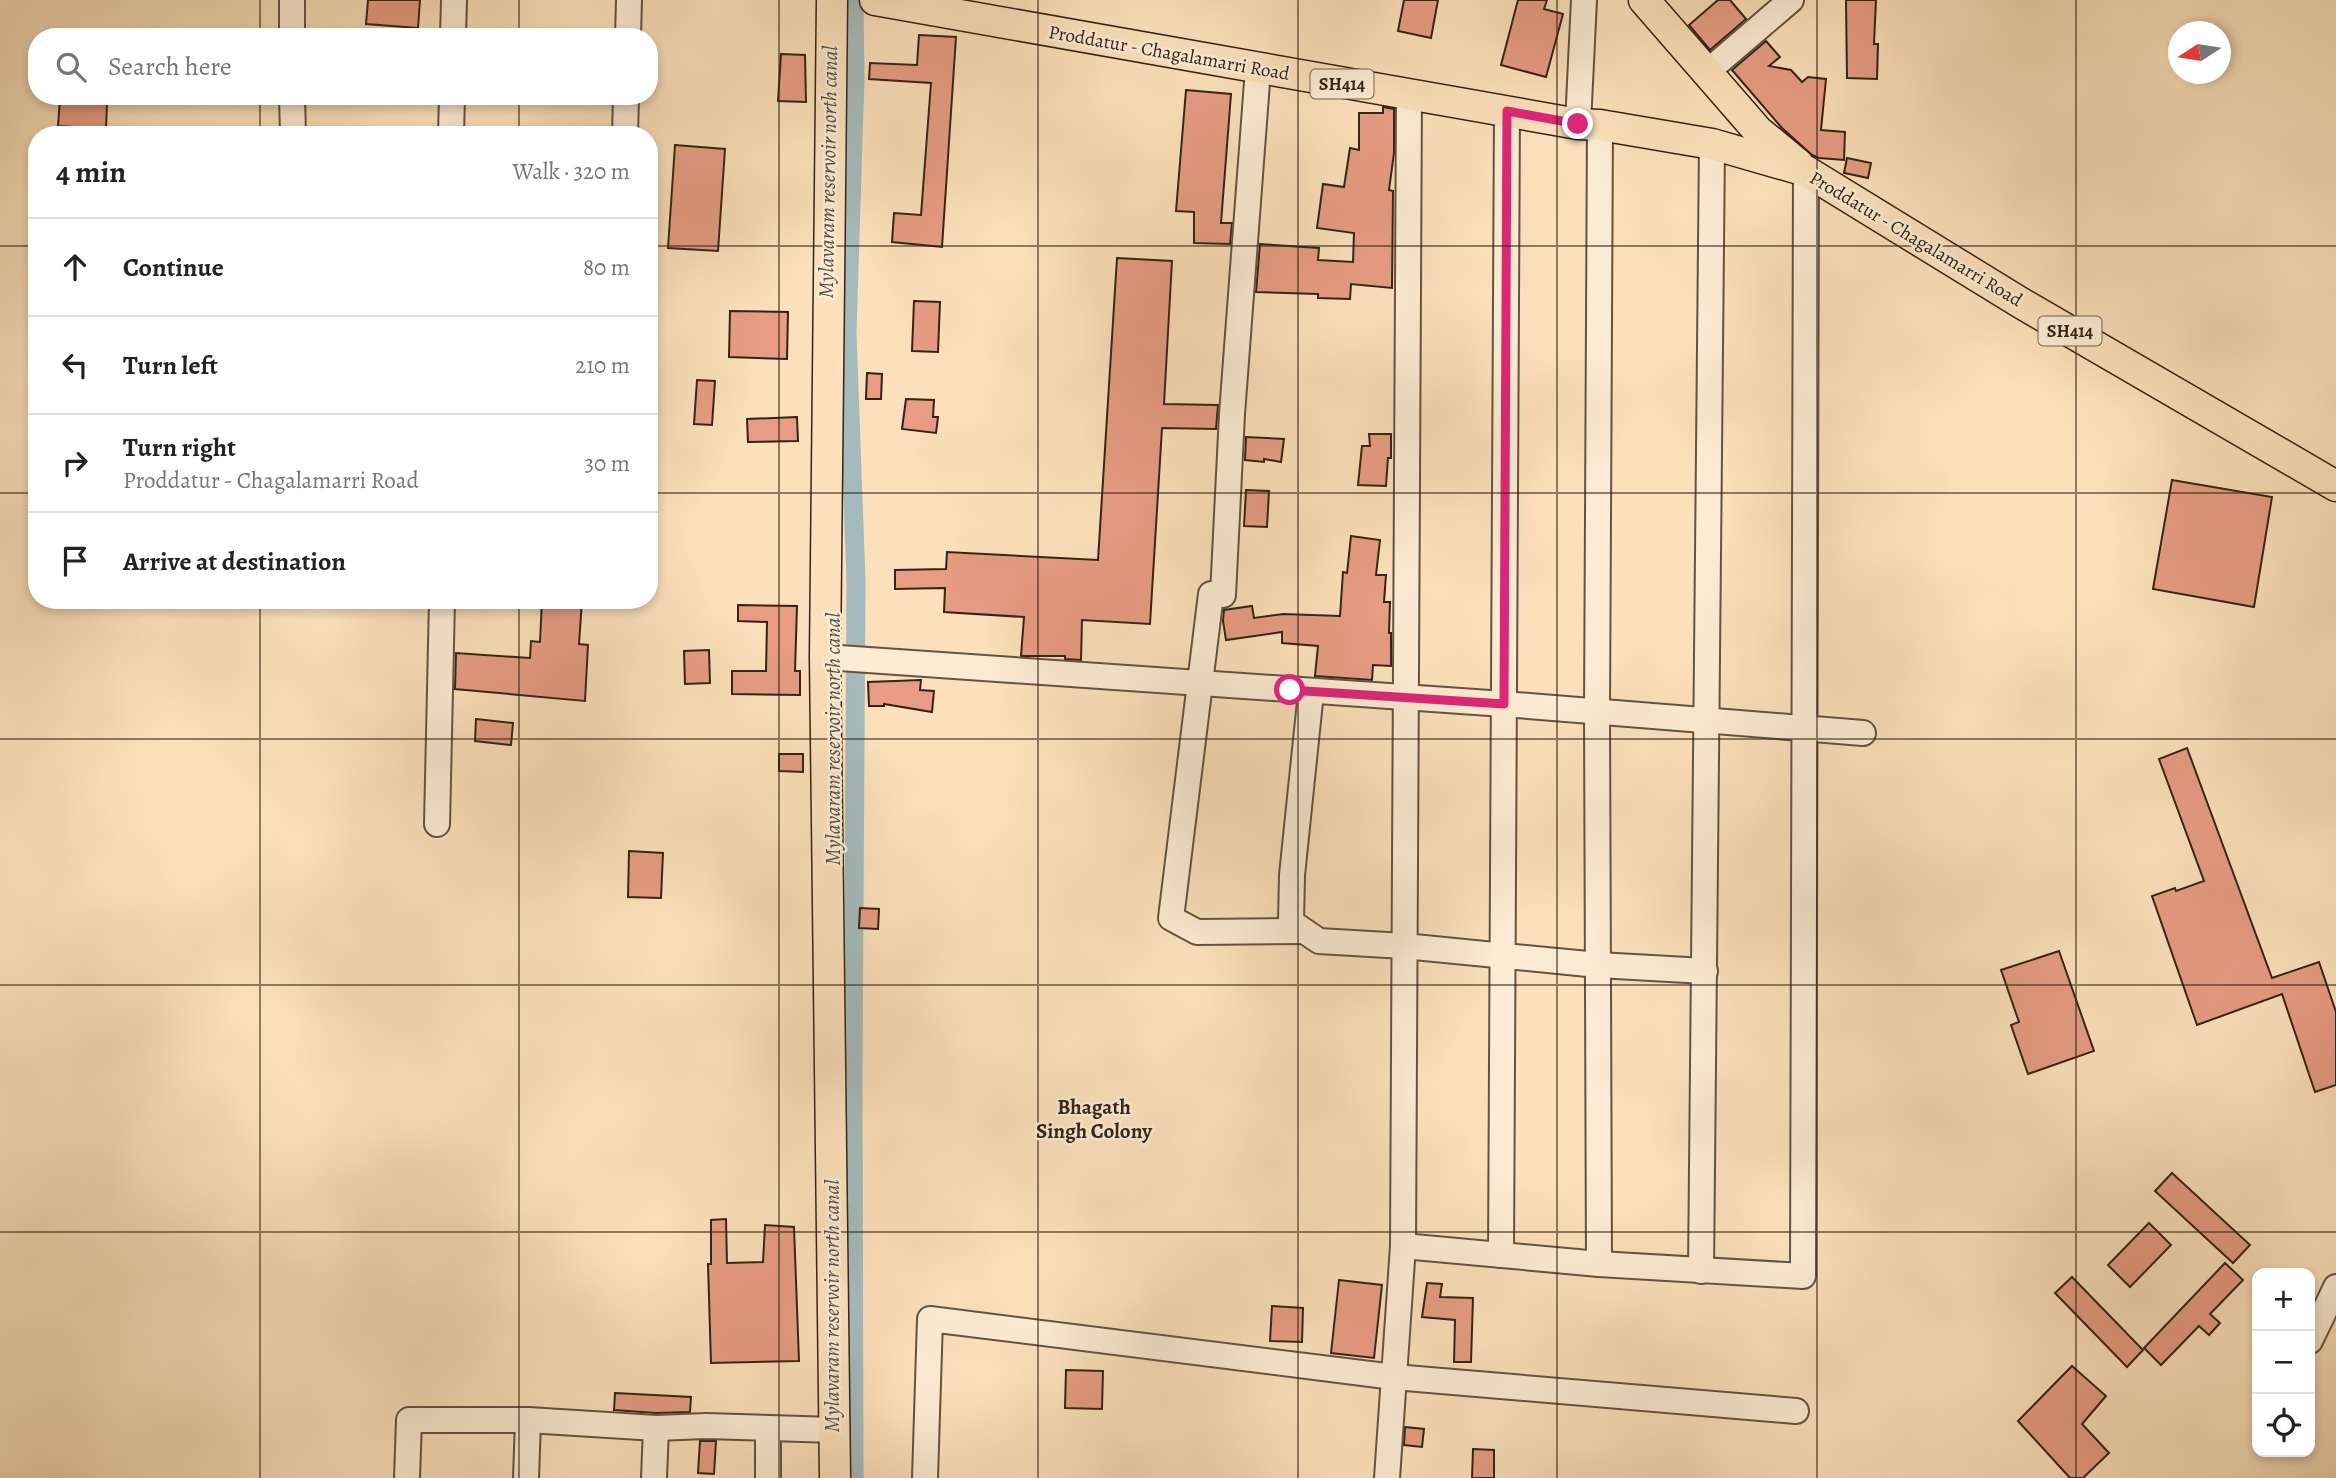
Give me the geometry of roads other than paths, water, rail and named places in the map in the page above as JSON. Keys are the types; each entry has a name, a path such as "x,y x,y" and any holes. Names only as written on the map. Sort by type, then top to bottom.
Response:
{"main road":[{"path":"832,0 825,657 835,1478"},
{"name":"Proddatur - Chagalamarri Road","path":"875,0 1409,96 1712,144 1806,171 2021,303 2336,486"},
{"path":"1644,0 1758,131 1806,171"}],"street":[{"path":"292,0 292,28"},
{"path":"453,28 454,0"},
{"path":"628,28 629,0"},
{"path":"1584,0 1589,125 1597,711 1599,1264"},
{"path":"1707,72 1791,0"},
{"path":"1258,69 1217,594 1199,684 1171,918 1197,932 1304,931"},
{"path":"1387,1478 1403,1246 1409,96"},
{"path":"292,105 293,126"},
{"path":"451,126 452,105"},
{"path":"625,126 626,105"},
{"path":"1501,1255 1507,111"},
{"path":"1701,1271 1712,144"},
{"path":"1403,1246 1599,1264 1803,1276 1806,171"},
{"path":"437,824 442,609"},
{"path":"825,657 1504,704 1863,733"},
{"path":"1311,692 1292,875 1291,922 1320,941 1404,946 1598,965 1704,971"},
{"path":"2315,1331 2336,1287"},
{"path":"925,1478 930,1319 1394,1377 1796,1410"},
{"path":"407,1478 408,1420 528,1420 656,1428 706,1426 834,1430"},
{"path":"526,1478 528,1420"},
{"path":"654,1478 656,1428"},
{"path":"768,1429 768,1478"}],"waterway":[{"name":"Mylavaram reservoir north canal","path":"854,0 855,77 847,333 856,581 854,1478"}],"district":[{"name":"Bhagath Singh Colony","path":"1094,1119"}]}
